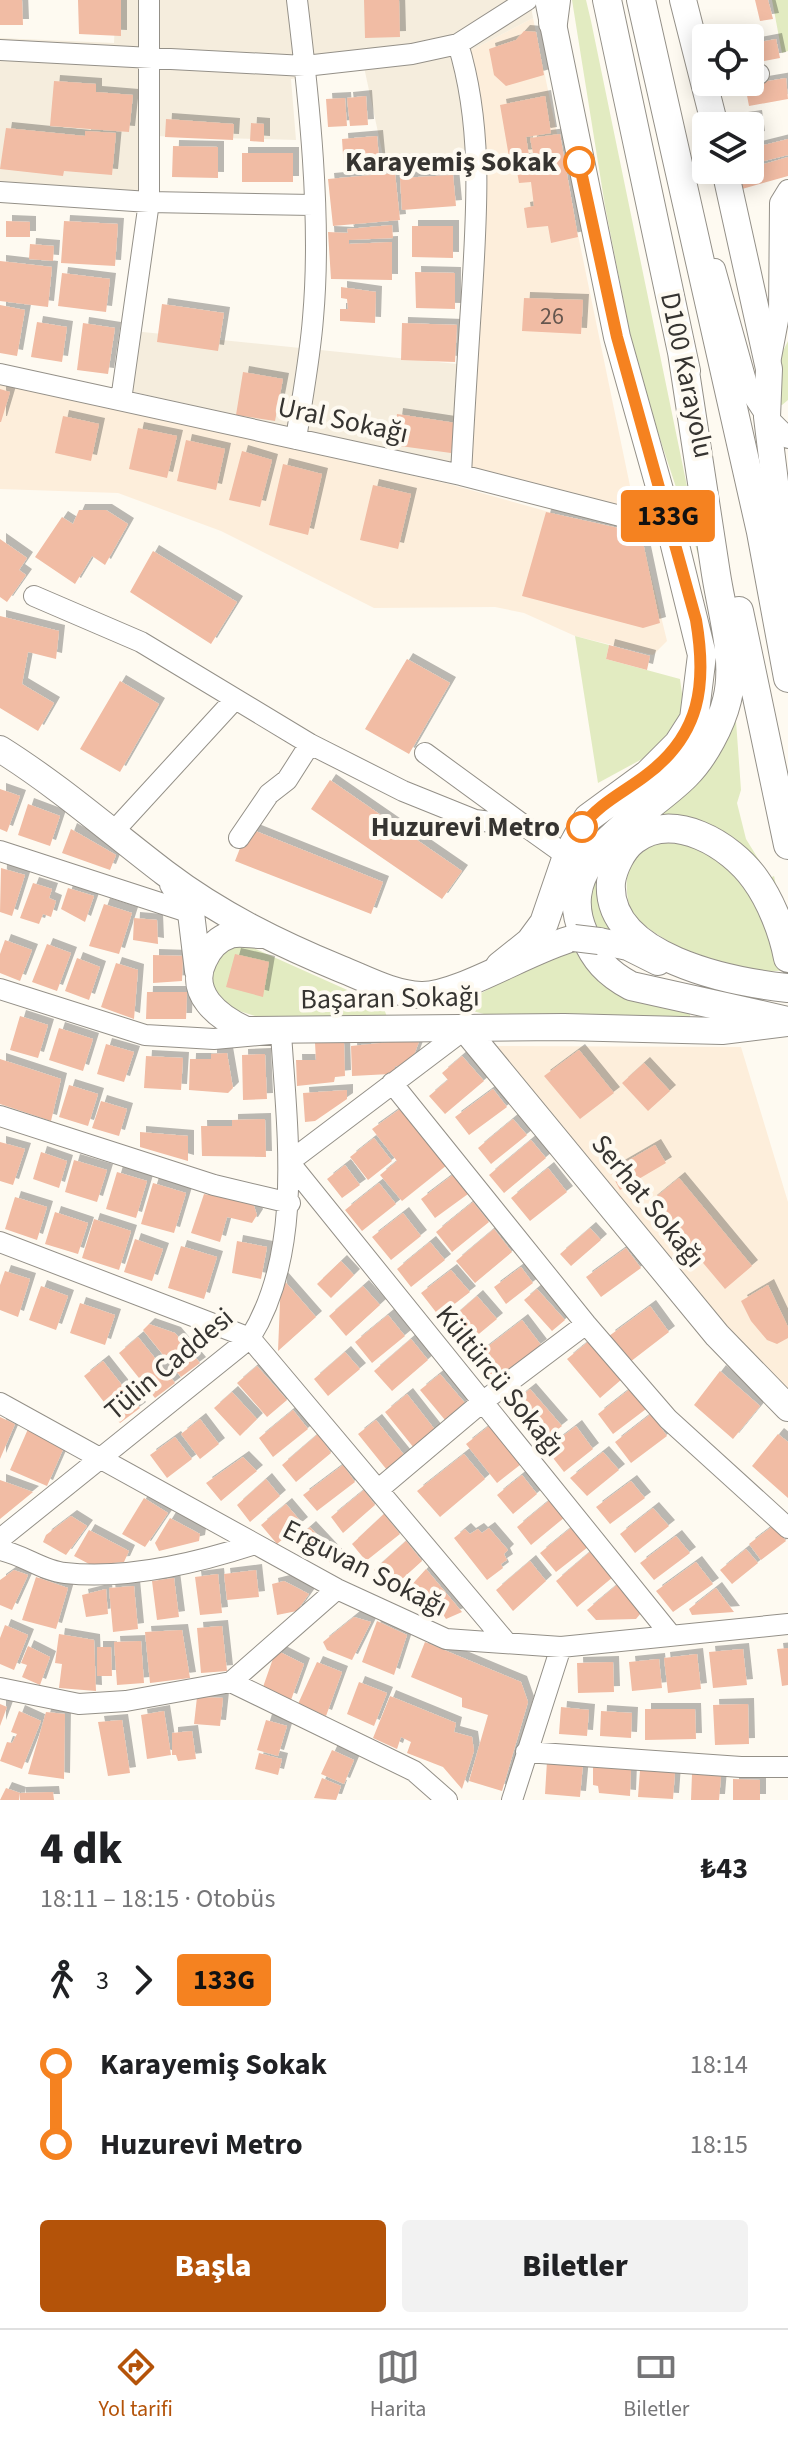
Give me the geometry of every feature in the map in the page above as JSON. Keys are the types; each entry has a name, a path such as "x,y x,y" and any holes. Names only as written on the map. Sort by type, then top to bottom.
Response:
{"highway":[{"name":"D100 Karayolu","path":"607,0 788,845"},
{"name":"D100 Karayolu","path":"643,6 761,532 787,665"},
{"path":"682,352 727,647 727,701 710,739 689,772 614,831 598,849 586,870 577,898 580,926 593,956 610,974 631,986 788,1022"},
{"path":"500,966 530,942 544,923 567,856 588,818 648,774 678,744 694,719 702,655 671,529"},
{"path":"588,818 656,785 683,765 709,728 725,687 727,647"},
{"path":"788,958 769,905 755,879 739,862 700,835 672,829 651,832 633,840 620,857 612,877 610,899 620,922 641,941 684,964 730,981 788,988"}],"main road":[{"path":"683,0 692,24"},
{"path":"552,8 617,337 671,529"},
{"path":"728,184 769,369 767,417 781,531 787,665"},
{"path":"0,749 51,782 167,874 261,935 377,985 422,995 452,989 547,945 587,939 628,947 680,973 728,988 763,992 788,988"},
{"path":"167,874 191,913 200,988 207,1003 225,1020 246,1030 281,1033"},
{"path":"198,971 209,949 221,939 232,934 261,935"},
{"path":"377,985 429,1028"},
{"name":"Başaran Sokağı","path":"281,1033 429,1028 722,1031 788,1022"},
{"name":"Serhat Sokağı","path":"465,1029 717,1335 788,1408"}],"street":[{"path":"121,400 149,202 149,0"},
{"path":"296,439 314,316 313,205 305,66 297,0"},
{"path":"0,50 305,66 412,54 458,44 527,0"},
{"path":"643,6 748,388 767,417 788,438"},
{"path":"458,44 469,79 473,111 477,208 461,475"},
{"path":"769,369 779,315 780,203 788,190"},
{"path":"0,192 149,202 313,205"},
{"name":"Ural Sokağı","path":"0,374 461,475 671,529"},
{"path":"34,596 141,642 310,744 403,791 475,820 525,826"},
{"path":"114,831 235,699"},
{"path":"239,838 269,794 287,780 310,744"},
{"path":"425,753 567,856"},
{"path":"0,851 191,913"},
{"name":"Başaran Sokağı","path":"0,989 145,1035 214,1039 281,1033"},
{"path":"289,1162 465,1029"},
{"name":"Tülin Caddesi","path":"0,1539 250,1338 266,1308 290,1203 281,1033"},
{"path":"392,1083 586,1324 668,1419 788,1528"},
{"path":"0,1116 214,1185 290,1203"},
{"name":"Kültürcü Sokağı","path":"289,1162 670,1634"},
{"path":"0,1242 250,1338 506,1642"},
{"path":"379,1489 481,1403 586,1324"},
{"name":"Erguvan Sokağı","path":"0,1403 337,1589 446,1639 561,1647 788,1624"},
{"path":"0,1550 61,1573 114,1574 214,1558 255,1544"},
{"path":"0,1688 79,1704 126,1701 231,1682 337,1589"},
{"path":"512,1800 561,1647"},
{"path":"231,1682 414,1771 447,1800"},
{"path":"526,1752 741,1767 788,1767"}],"shaded area":[{"path":"116,0 530,0 533,18 468,52 486,159 385,165 364,67 291,79 296,140 153,136 148,198 0,183 0,38 114,43"},
{"path":"533,18 635,510 466,467 486,159 468,52"},
{"path":"123,330 477,366 466,467 112,387"},
{"path":"0,383 449,484 642,538 667,641 653,655 575,636 524,613 495,607 374,608 221,531 118,493 0,489"},
{"path":"490,1046 741,1047 788,1202 788,1393 729,1333"}],"green space":[{"path":"572,0 586,0 591,21 701,554 698,554 637,369 605,206"},
{"path":"772,0 788,0 788,51 782,53"},
{"path":"788,341 788,400 782,405 773,403 781,355"},
{"path":"575,636 609,645 606,659 680,679 684,708 655,752 598,783"},
{"path":"736,721 741,790 737,803 746,839 770,878 774,876 783,917 765,878 739,848 741,845 720,830 697,819 680,816 641,827 696,784"},
{"path":"658,843 693,847 734,870 755,900 786,970 744,970 704,959 665,939 631,915 628,872 638,856"},
{"path":"616,847 604,870 603,898 607,912 623,938 593,929 590,904 593,883 600,866"},
{"path":"231,945 247,945 383,1006 387,1017 255,1016 233,1009 212,987 213,965"},
{"path":"565,952 579,952 690,1012 690,1018 484,1014 469,1010 469,1000 542,959"}],"building":[{"path":"0,0 22,0 23,25 0,25"},
{"path":"78,0 121,0 121,36 79,34"},
{"path":"364,0 399,0 400,37 365,38"},
{"path":"755,0 768,0 773,19 760,21"},
{"path":"524,31 536,32 544,75 506,86 494,75 489,49 516,40"},
{"path":"776,39 780,58 764,61 764,41"},
{"path":"786,78 788,99 749,106 747,96 764,96 764,82"},
{"path":"54,81 96,84 96,92 133,95 129,132 50,126"},
{"path":"366,96 368,125 350,126 347,98"},
{"path":"545,96 551,133 526,137 529,155 509,157 500,105"},
{"path":"345,98 347,126 328,127 326,99"},
{"path":"166,119 234,124 233,140 165,137"},
{"path":"251,123 264,124 264,142 250,141"},
{"path":"6,128 85,136 85,131 116,133 112,175 64,171 63,176 0,169"},
{"path":"560,134 578,237 551,243 548,226 527,228 524,208 534,206 531,182 519,183 515,160 534,158 530,138"},
{"path":"377,136 380,168 344,170 342,139"},
{"path":"788,139 788,155 764,161 764,145"},
{"path":"173,146 218,147 218,178 172,177"},
{"path":"242,153 293,153 293,182 242,182"},
{"path":"788,157 788,176 764,183 764,164"},
{"path":"395,173 400,220 333,226 328,179"},
{"path":"453,175 456,206 402,210 400,178"},
{"path":"733,184 760,184 735,191"},
{"path":"6,221 30,222 30,237 6,237"},
{"path":"64,221 118,224 115,266 61,263"},
{"path":"392,225 393,238 349,240 349,244 392,242 392,280 331,279 328,232 348,233 347,229"},
{"path":"412,226 453,226 453,258 412,257"},
{"path":"30,244 54,246 53,261 29,259"},
{"path":"0,261 52,267 48,307 0,301"},
{"path":"415,272 455,273 455,309 416,308"},
{"path":"62,273 110,279 106,312 58,306"},
{"path":"341,287 376,292 375,323 340,321 340,309 348,309 347,299 341,298"},
{"path":"524,298 583,300 581,334 522,331"},
{"path":"162,304 224,313 218,351 157,342"},
{"path":"0,305 25,310 17,356 0,353"},
{"path":"37,322 67,327 62,362 31,357"},
{"path":"83,323 115,328 108,374 77,370"},
{"path":"402,323 457,325 455,362 401,360"},
{"path":"243,372 283,379 275,421 236,415"},
{"path":"0,389 10,392 1,422 0,422"},
{"path":"397,414 456,423 451,453 393,445"},
{"path":"63,416 99,424 91,461 55,453"},
{"path":"138,428 177,436 167,478 129,469"},
{"path":"186,440 225,449 216,490 177,481"},
{"path":"242,451 272,460 260,507 229,500"},
{"path":"283,464 322,474 308,535 269,525"},
{"path":"373,485 411,494 398,549 360,540"},
{"path":"79,510 106,510 128,524 105,565 92,556 75,584 35,557 62,517 73,524"},
{"path":"546,512 641,533 660,623 643,628 522,596"},
{"path":"0,539 27,558 19,570 26,575 7,602 0,597"},
{"path":"153,551 237,602 211,644 130,592"},
{"path":"0,616 59,631 56,659 28,652 22,684 54,703 38,731 0,708"},
{"path":"609,645 650,656 647,670 606,659"},
{"path":"407,659 450,683 409,754 365,729"},
{"path":"120,681 159,704 120,772 80,749"},
{"path":"330,780 462,871 442,899 311,809"},
{"path":"0,789 20,796 7,832 0,829"},
{"path":"28,804 60,816 50,846 18,835"},
{"path":"248,828 383,882 371,914 235,861"},
{"path":"71,829 116,855 110,870 62,853"},
{"path":"1,868 25,875 12,916 0,912"},
{"path":"33,883 52,889 49,898 56,901 51,917 43,914 39,924 20,918"},
{"path":"68,888 94,896 85,922 61,909"},
{"path":"104,904 132,913 119,954 89,946"},
{"path":"134,918 157,920 158,944 133,940"},
{"path":"5,940 32,950 20,981 0,973 0,954"},
{"path":"47,944 71,953 57,991 32,982"},
{"path":"235,954 269,962 263,997 226,987"},
{"path":"153,955 183,956 182,981 153,983"},
{"path":"77,958 100,967 89,1000 65,991"},
{"path":"116,963 138,970 134,1019 101,1007"},
{"path":"147,992 187,992 186,1019 146,1019"},
{"path":"20,1016 48,1025 38,1058 10,1050"},
{"path":"59,1028 93,1039 83,1071 49,1060"},
{"path":"420,1039 411,1063 404,1067 395,1066 395,1071 390,1074 352,1076 351,1046"},
{"path":"315,1043 344,1043 345,1076 335,1077 334,1082 297,1086 296,1060 316,1060"},
{"path":"106,1044 134,1052 124,1082 97,1074"},
{"path":"579,1050 614,1093 580,1119 544,1076"},
{"path":"227,1053 233,1088 228,1093 189,1090 190,1059 211,1059 211,1054"},
{"path":"265,1054 267,1099 243,1100 242,1055"},
{"path":"146,1056 183,1058 181,1090 144,1088"},
{"path":"462,1056 484,1081 445,1114 429,1096 448,1080 442,1073"},
{"path":"0,1059 61,1079 51,1121 0,1104"},
{"path":"644,1063 670,1091 648,1111 622,1083"},
{"path":"69,1085 98,1094 88,1126 59,1117"},
{"path":"493,1089 507,1107 469,1135 455,1117"},
{"path":"347,1090 347,1099 315,1121 305,1122 303,1093"},
{"path":"101,1101 127,1109 119,1136 92,1128"},
{"path":"400,1109 447,1165 402,1201 380,1175 397,1161 372,1129"},
{"path":"265,1119 266,1157 202,1156 201,1126 232,1126 232,1120"},
{"path":"513,1119 527,1135 491,1164 478,1148"},
{"path":"140,1132 188,1136 188,1161 140,1147"},
{"path":"374,1138 392,1161 368,1180 350,1157"},
{"path":"531,1140 546,1158 504,1193 489,1175"},
{"path":"0,1142 25,1149 13,1185 0,1181"},
{"path":"655,1145 666,1163 620,1190 610,1171"},
{"path":"41,1152 67,1161 59,1188 33,1179"},
{"path":"74,1160 107,1170 97,1202 65,1192"},
{"path":"345,1165 360,1185 342,1198 327,1179"},
{"path":"548,1168 567,1192 530,1221 511,1198"},
{"path":"117,1172 147,1181 136,1218 106,1209"},
{"path":"454,1174 468,1194 435,1218 421,1199"},
{"path":"679,1178 752,1266 725,1289 651,1201"},
{"path":"153,1183 186,1193 174,1233 141,1224"},
{"path":"379,1183 396,1204 362,1231 345,1210"},
{"path":"204,1194 253,1203 257,1215 252,1223 227,1217 220,1242 191,1233"},
{"path":"15,1197 47,1207 37,1240 5,1229"},
{"path":"473,1202 489,1222 452,1252 436,1232"},
{"path":"55,1212 88,1223 78,1254 45,1244"},
{"path":"403,1213 421,1236 391,1260 372,1237"},
{"path":"94,1219 131,1231 119,1270 82,1258"},
{"path":"590,1228 601,1240 571,1266 560,1254"},
{"path":"494,1229 512,1252 475,1283 456,1261"},
{"path":"135,1239 163,1249 152,1281 124,1272"},
{"path":"237,1241 267,1247 261,1279 232,1273"},
{"path":"430,1242 445,1260 411,1287 397,1269"},
{"path":"181,1246 217,1257 204,1299 168,1288"},
{"path":"626,1248 641,1268 601,1297 586,1277"},
{"path":"341,1261 354,1275 331,1298 317,1284"},
{"path":"521,1267 533,1283 506,1304 494,1287"},
{"path":"451,1270 470,1292 439,1316 421,1293"},
{"path":"5,1271 30,1279 18,1317 0,1310 0,1285"},
{"path":"281,1277 316,1317 278,1351"},
{"path":"768,1285 788,1327 788,1338 777,1344 767,1340 751,1321 741,1301"},
{"path":"41,1286 68,1296 56,1330 29,1320"},
{"path":"363,1286 380,1305 346,1336 329,1316"},
{"path":"537,1289 565,1320 552,1331 524,1300"},
{"path":"477,1296 497,1319 463,1347 444,1325"},
{"path":"80,1303 115,1315 105,1345 70,1333"},
{"path":"650,1306 669,1332 630,1362 609,1336"},
{"path":"388,1315 405,1336 372,1363 355,1342"},
{"path":"522,1320 541,1345 493,1381 474,1357"},
{"path":"149,1324 175,1333 200,1363 181,1377 143,1330"},
{"path":"138,1337 175,1383 155,1398 119,1353"},
{"path":"411,1339 428,1360 392,1391 374,1371"},
{"path":"589,1341 622,1379 600,1398 567,1359"},
{"path":"345,1352 360,1369 328,1396 314,1379"},
{"path":"103,1361 140,1408 120,1423 84,1376"},
{"path":"257,1366 287,1400 267,1417 237,1383"},
{"path":"720,1371 760,1406 733,1439 694,1405"},
{"path":"440,1374 465,1403 445,1420 420,1390"},
{"path":"530,1389 562,1426 543,1441 511,1404"},
{"path":"630,1389 646,1409 613,1434 598,1414"},
{"path":"232,1392 257,1419 240,1436 214,1408"},
{"path":"407,1394 436,1431 414,1448 385,1412"},
{"path":"293,1410 308,1429 273,1457 259,1438"},
{"path":"651,1414 667,1436 631,1463 615,1442"},
{"path":"0,1417 15,1424 0,1459"},
{"path":"200,1419 219,1444 200,1459 181,1434"},
{"path":"376,1420 405,1456 387,1470 358,1434"},
{"path":"489,1426 520,1465 497,1483 466,1444"},
{"path":"576,1426 593,1449 564,1472 546,1449"},
{"path":"28,1429 65,1445 47,1486 10,1470"},
{"path":"318,1434 331,1453 296,1482 282,1465"},
{"path":"778,1434 788,1442 788,1498 752,1466"},
{"path":"175,1437 192,1459 167,1478 150,1455"},
{"path":"603,1452 619,1470 587,1496 570,1478"},
{"path":"464,1454 485,1479 440,1517 417,1491"},
{"path":"243,1457 257,1471 221,1501 206,1483"},
{"path":"343,1465 355,1482 317,1511 303,1495"},
{"path":"522,1475 537,1494 513,1514 497,1495"},
{"path":"266,1479 280,1496 250,1522 237,1505"},
{"path":"0,1480 33,1492 0,1519"},
{"path":"631,1481 645,1498 610,1524 596,1507"},
{"path":"364,1490 375,1505 343,1533 331,1517"},
{"path":"144,1498 168,1513 145,1547 122,1534"},
{"path":"551,1499 565,1517 531,1545 517,1527"},
{"path":"286,1504 302,1523 277,1544 261,1525"},
{"path":"653,1508 669,1526 635,1553 620,1534"},
{"path":"384,1514 400,1534 366,1561 352,1544"},
{"path":"71,1516 87,1526 66,1555 43,1542 46,1535"},
{"path":"170,1518 200,1534 199,1541 159,1551 155,1543"},
{"path":"774,1525 786,1541 761,1560 749,1544"},
{"path":"310,1527 338,1557 331,1563 292,1543"},
{"path":"572,1527 588,1547 556,1572 540,1553"},
{"path":"489,1528 508,1550 504,1554 507,1560 501,1564 503,1568 487,1580 454,1538 465,1529 470,1534 478,1529 482,1533"},
{"path":"89,1530 129,1551 124,1562 91,1565 74,1556"},
{"path":"676,1536 690,1553 654,1580 640,1563"},
{"path":"406,1541 422,1561 391,1589 374,1570"},
{"path":"746,1549 758,1563 732,1584 720,1570"},
{"path":"591,1551 613,1577 577,1607 556,1581"},
{"path":"530,1561 546,1581 513,1611 496,1590"},
{"path":"696,1562 713,1584 673,1612 656,1591"},
{"path":"426,1569 462,1612 446,1619 439,1608 433,1611 426,1603 421,1606 407,1590"},
{"path":"14,1570 28,1575 12,1610 0,1605 0,1580"},
{"path":"256,1570 259,1597 227,1600 224,1574"},
{"path":"218,1574 222,1613 200,1615 195,1577"},
{"path":"36,1577 68,1588 56,1629 22,1620"},
{"path":"174,1578 179,1617 157,1620 152,1581"},
{"path":"284,1581 309,1594 297,1611 277,1615 272,1584"},
{"path":"618,1584 641,1613 636,1619 596,1620 587,1610"},
{"path":"134,1586 138,1629 113,1632 109,1588"},
{"path":"716,1588 734,1612 692,1615 689,1609"},
{"path":"106,1589 108,1614 86,1617 82,1595"},
{"path":"354,1617 371,1622 352,1660 327,1650 323,1642"},
{"path":"377,1621 407,1635 394,1675 362,1662"},
{"path":"5,1625 28,1635 14,1670 0,1664 0,1638"},
{"path":"222,1626 227,1671 201,1673 197,1628"},
{"path":"182,1630 190,1678 150,1683 145,1632"},
{"path":"59,1634 94,1640 96,1691 59,1688 62,1664 55,1663"},
{"path":"141,1641 144,1683 117,1685 114,1642"},
{"path":"425,1642 521,1682 528,1702 502,1791 469,1781 488,1715 462,1707 462,1698 411,1677"},
{"path":"28,1646 50,1657 40,1685 22,1677 27,1665 21,1663"},
{"path":"97,1647 111,1647 112,1676 97,1676"},
{"path":"788,1648 788,1685 782,1686 777,1649"},
{"path":"743,1649 747,1685 713,1688 709,1652"},
{"path":"276,1650 304,1664 291,1700 263,1687"},
{"path":"697,1654 701,1689 668,1693 664,1658"},
{"path":"659,1659 662,1688 632,1691 629,1662"},
{"path":"317,1662 342,1672 326,1716 298,1704"},
{"path":"613,1662 614,1692 578,1693 577,1663"},
{"path":"359,1682 387,1693 374,1726 347,1714"},
{"path":"390,1696 456,1723 454,1732 472,1737 474,1751 462,1789 443,1767 407,1753 411,1742 401,1737 397,1749 373,1738"},
{"path":"197,1697 223,1698 220,1726 194,1724"},
{"path":"0,1704 7,1707 0,1726"},
{"path":"748,1704 749,1744 715,1745 713,1705"},
{"path":"561,1707 589,1710 587,1736 559,1734"},
{"path":"645,1709 695,1709 696,1739 645,1740"},
{"path":"19,1711 41,1721 22,1769 0,1761 7,1742 12,1743 17,1734 11,1732"},
{"path":"164,1711 171,1755 147,1759 141,1715"},
{"path":"601,1711 632,1713 631,1738 600,1736"},
{"path":"46,1712 65,1714 64,1779 28,1774"},
{"path":"122,1720 130,1773 108,1776 98,1722"},
{"path":"266,1720 287,1726 278,1756 257,1750"},
{"path":"192,1731 196,1759 178,1761 176,1755 172,1755 172,1733"},
{"path":"332,1750 354,1760 344,1784 321,1774"},
{"path":"259,1753 282,1759 278,1775 255,1769"},
{"path":"547,1761 583,1764 580,1797 545,1794"},
{"path":"593,1767 631,1770 630,1796 599,1793 598,1786 593,1785"},
{"path":"640,1770 675,1772 673,1799 638,1797"},
{"path":"692,1774 721,1776 719,1800 691,1800"},
{"path":"322,1778 341,1786 336,1800 314,1798"},
{"path":"733,1779 760,1780 760,1800 733,1800"},
{"path":"6,1788 20,1793 19,1800 0,1800"},
{"path":"53,1792 54,1800 20,1800 20,1793"}],"bus line":[{"name":"133G","path":"579,162 617,337 696,620 702,655 694,719 678,744 648,774 618,793 588,818 582,827"}],"place":[{"name":"Karayemiş Sokak","path":"579,162"},
{"name":"Huzurevi Metro","path":"582,827"}]}
